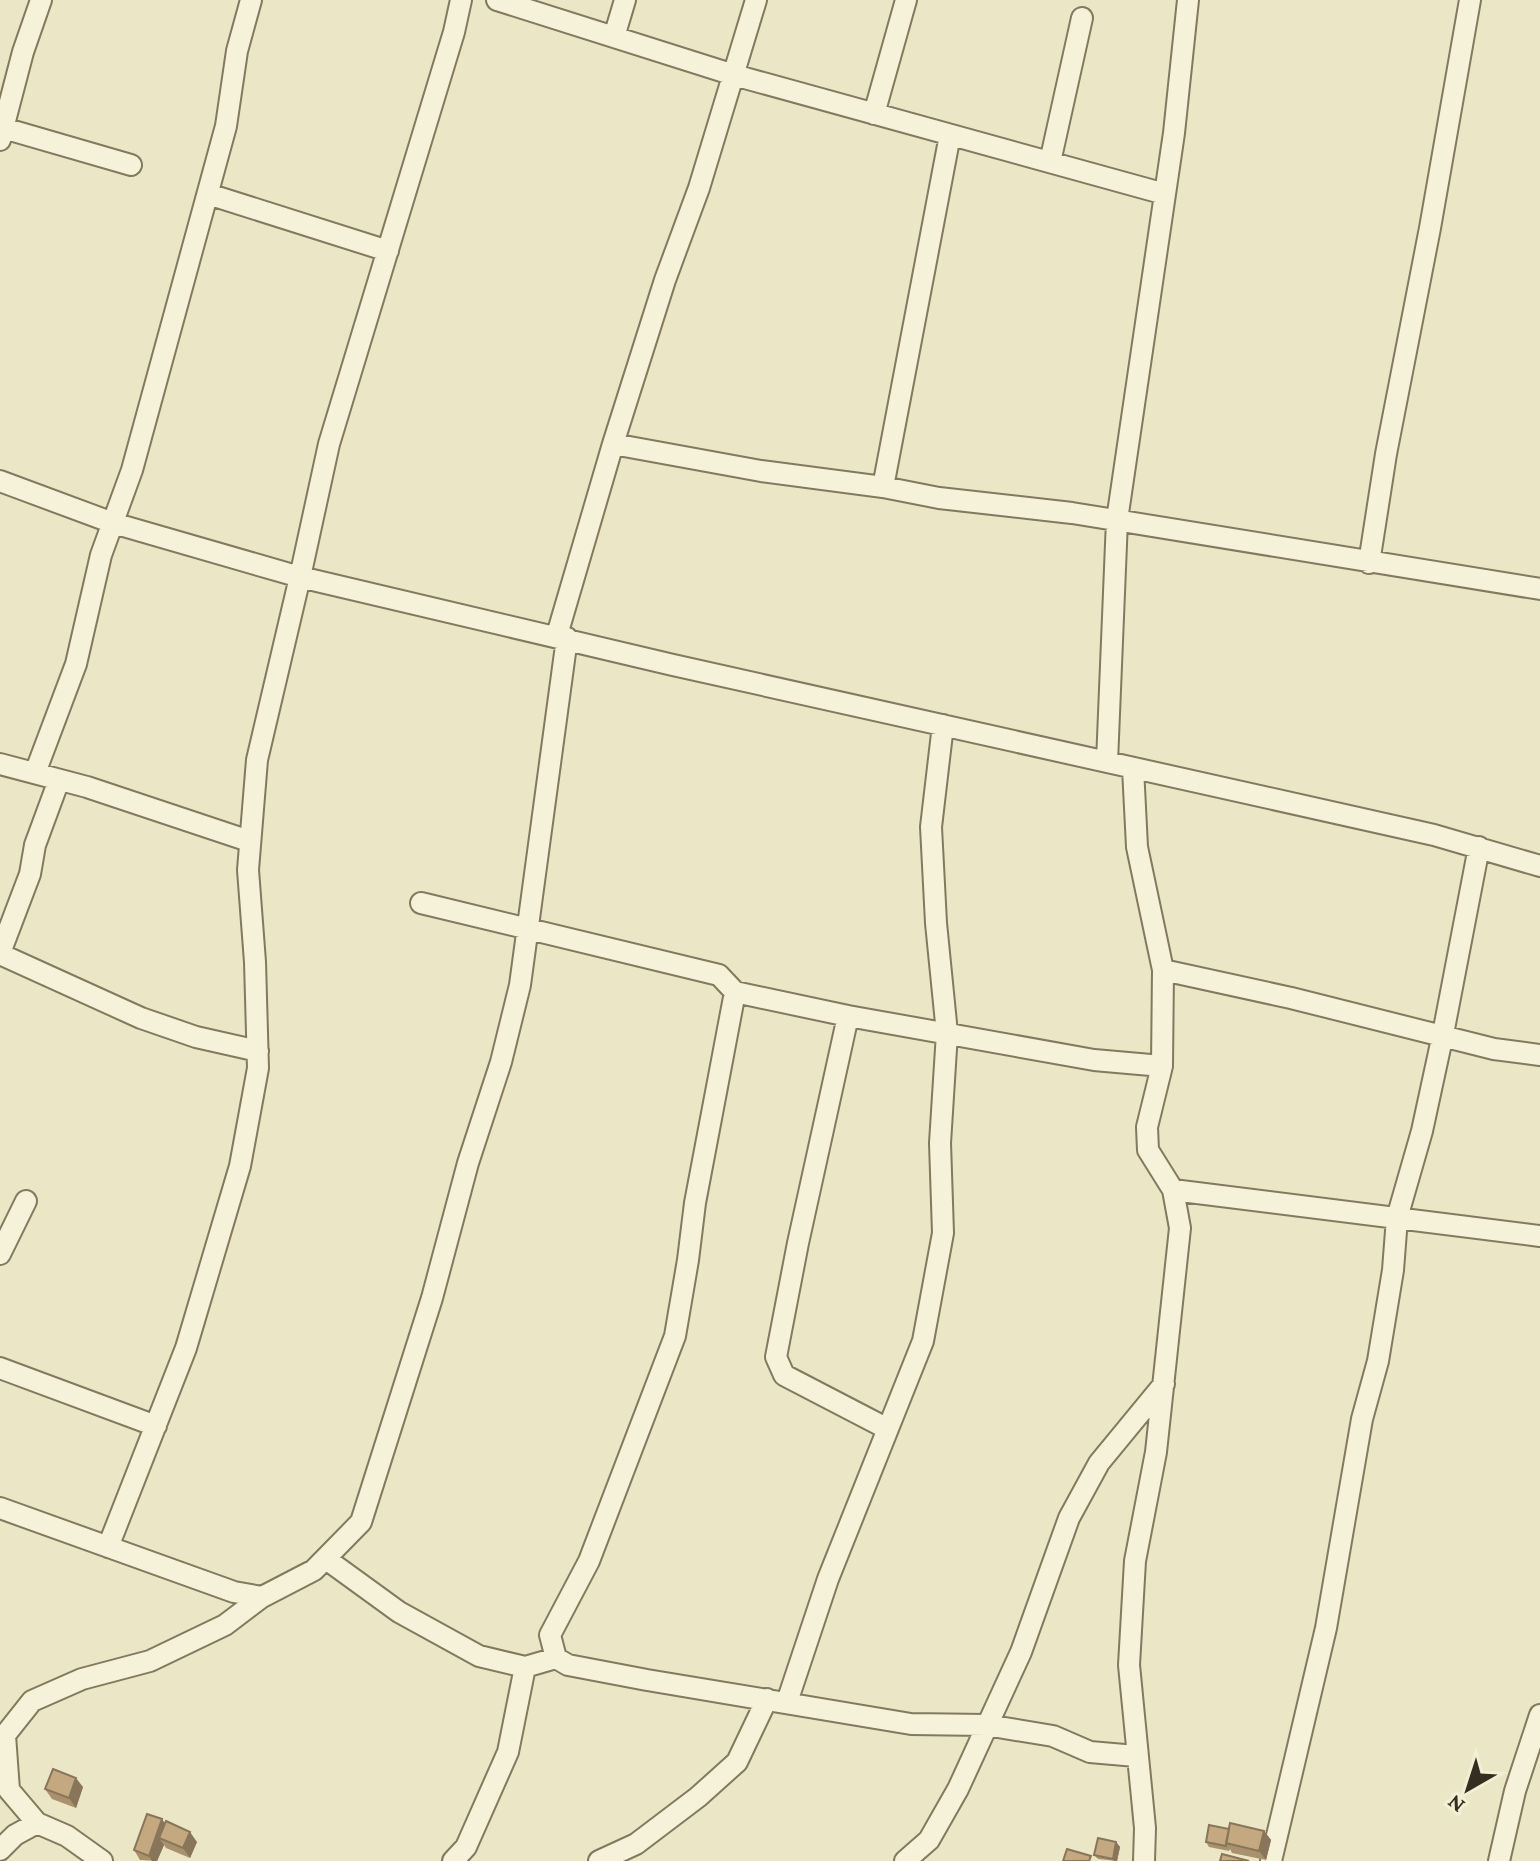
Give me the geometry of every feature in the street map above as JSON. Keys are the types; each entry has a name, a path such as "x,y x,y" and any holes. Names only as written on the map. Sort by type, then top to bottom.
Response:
{"street":[{"path":"41,0 23,52 2,131 131,165"},
{"path":"35,773 76,664 101,555 132,470 226,126 237,51 251,0"},
{"path":"108,1547 186,1348 240,1166 258,1068 249,841 257,760 329,444 454,32 461,0"},
{"path":"497,0 734,75 1165,194"},
{"path":"614,37 625,0"},
{"path":"102,1861 67,1836 37,1823 9,1790 5,1735 32,1701 82,1679 150,1661 225,1625 262,1597 314,1570 361,1522 432,1298 468,1163 501,1062 520,985 562,637 613,444 665,280 699,188 756,0"},
{"path":"874,114 906,0"},
{"path":"1107,762 1117,520 1165,194 1188,0"},
{"path":"1369,563 1386,454 1470,0"},
{"path":"1050,162 1082,18"},
{"path":"883,487 950,135"},
{"path":"208,194 388,251"},
{"path":"613,444 761,471 883,487 939,498 1117,520 1540,589"},
{"path":"0,481 113,523 300,577 673,665 1434,835 1540,866"},
{"path":"599,1861 636,1844 698,1797 737,1762 777,1701 923,1341 943,1233 940,1143 947,1033 936,923 931,827 943,725"},
{"path":"0,764 87,787 249,841"},
{"path":"1133,768 1137,847 1163,970 1162,1066 1147,1127 1148,1150 1173,1190 1180,1228 1156,1452 1135,1561 1129,1665 1145,1828 1144,1861"},
{"path":"59,780 35,845 30,874 0,954 141,1018 196,1037 258,1051"},
{"path":"1271,1861 1326,1628 1362,1419 1378,1361 1393,1270 1397,1218 1422,1131 1479,847"},
{"path":"421,903 719,975 735,992 848,1016 1094,1060 1162,1066"},
{"path":"1163,970 1443,1034 1494,1049 1540,1055"},
{"path":"735,992 695,1203 675,1336 589,1561 550,1635 556,1658 568,1665 911,1724 986,1725 1053,1736 1090,1752 1136,1756"},
{"path":"848,1016 776,1357 784,1375 888,1429"},
{"path":"1173,1190 1540,1236"},
{"path":"0,1254 26,1201"},
{"path":"0,1368 156,1426"},
{"path":"905,1861 929,1840 958,1789 1021,1652 1069,1518 1099,1463 1164,1383"},
{"path":"0,1508 234,1592 262,1597"},
{"path":"326,1559 399,1612 479,1656 525,1667 556,1658"},
{"path":"465,1856 508,1752 525,1667"},
{"path":"1499,1861 1515,1791 1540,1715"},
{"path":"0,1850 15,1835 37,1823"}],"building":[{"path":"53,1769 76,1778 69,1798 45,1789"},
{"path":"147,1814 162,1819 149,1856 134,1850"},
{"path":"166,1821 190,1832 183,1848 159,1838"},
{"path":"1230,1823 1264,1831 1259,1851 1226,1843"},
{"path":"1209,1825 1229,1829 1226,1846 1206,1842"},
{"path":"1098,1838 1116,1842 1113,1859 1094,1855"},
{"path":"1067,1849 1091,1856 1089,1861 1063,1861"},
{"path":"1222,1854 1249,1861 1220,1861"}]}
